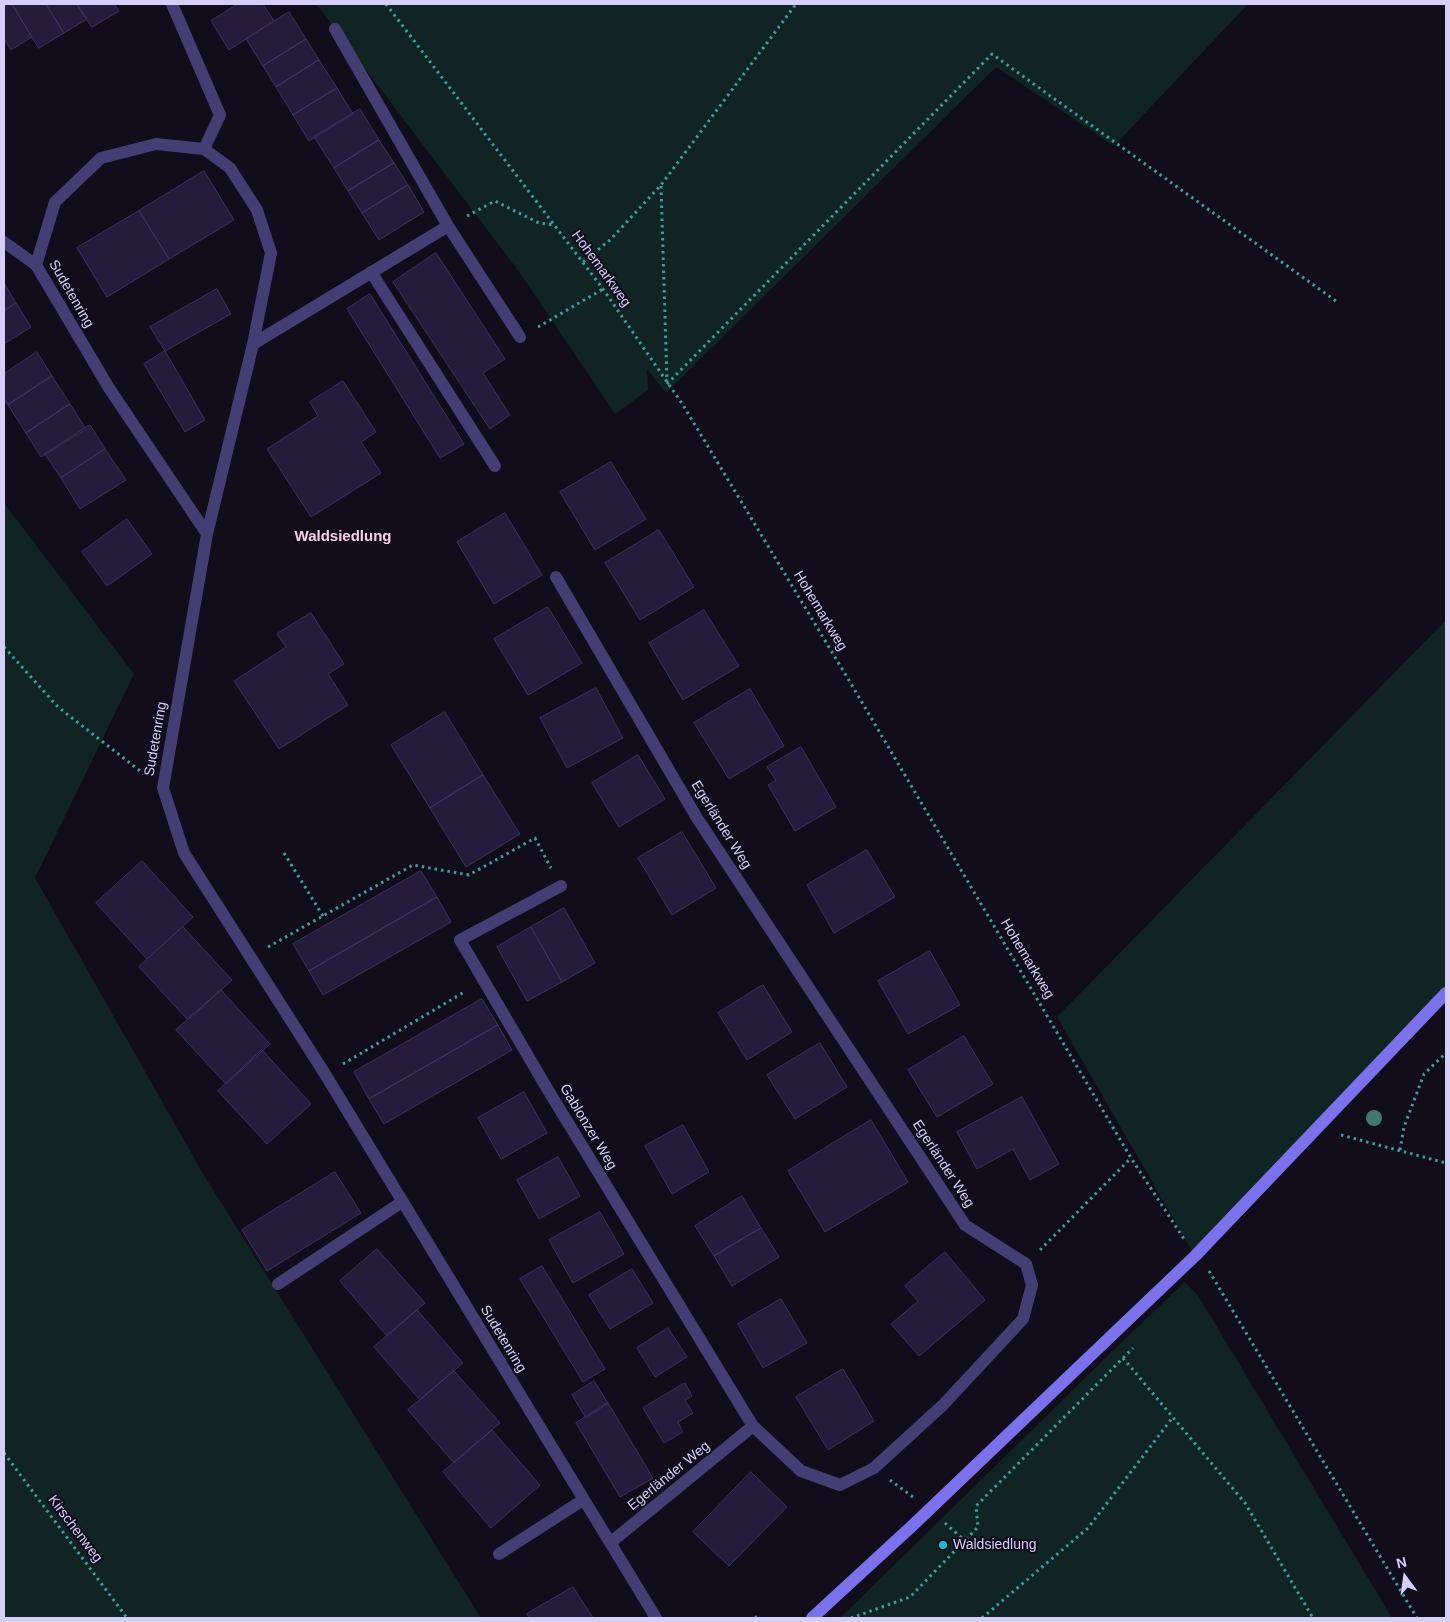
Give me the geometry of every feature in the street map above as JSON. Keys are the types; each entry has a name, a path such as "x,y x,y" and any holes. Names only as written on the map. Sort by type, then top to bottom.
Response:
{"main road":[{"path":"812,1618 912,1526 1194,1256 1446,993"}],"street":[{"path":"172,4 220,115 204,149"},
{"path":"336,29 448,226 520,337"},
{"name":"Sudetenring","path":"207,534 109,388 36,265 55,202 101,158 156,144 204,149 230,168 257,210 271,253 253,344 207,534 162,788 184,852 325,1074 656,1618"},
{"path":"253,344 448,226"},
{"path":"4,242 36,265"},
{"path":"371,272 495,466"},
{"name":"Egerländer Weg","path":"556,577 697,818 965,1225 1026,1264"},
{"name":"Gablonzer Weg","path":"561,886 460,940 753,1426"},
{"path":"278,1284 402,1202"},
{"path":"753,1426 801,1471 840,1485 874,1468 943,1405 1023,1319 1032,1285 1026,1264"},
{"name":"Egerländer Weg","path":"610,1544 753,1426"},
{"path":"499,1554 583,1500"}],"path":[{"name":"Hohemarkweg","path":"386,4 583,262 683,405 1131,1158 1194,1256 1210,1272 1416,1618"},
{"path":"583,262 611,240 661,185 796,4"},
{"path":"667,384 992,54 1336,301"},
{"path":"661,185 667,384"},
{"path":"448,226 495,201 539,223 554,225"},
{"path":"520,337 603,290"},
{"path":"4,647 58,707 162,788"},
{"path":"250,958 413,865 469,875 535,838 561,886"},
{"path":"284,853 323,916"},
{"path":"325,1074 483,981"},
{"path":"1400,1150 1404,1127 1424,1074 1446,1052"},
{"path":"1340,1134 1446,1162"},
{"path":"1026,1264 1131,1158"},
{"path":"1203,1279 1216,1265"},
{"path":"851,1618 910,1597 978,1528 976,1506 1136,1345"},
{"path":"1123,1358 1245,1503 1313,1618"},
{"path":"982,1618 1088,1528 1173,1417"},
{"name":"Kirschenweg","path":"4,1453 127,1618"},
{"path":"755,1618 758,1616 760,1618"}],"green space":[{"path":"316,4 1248,4 1114,146 996,67 666,393 647,369 648,390 615,414 520,273"},
{"path":"4,503 134,674 35,878 205,1177 481,1618 4,1618"},
{"path":"1446,620 1446,993 1195,1256 1057,1017"},
{"path":"1185,1282 1199,1297 1392,1618 840,1618 1130,1334"}],"building":[{"path":"4,4 12,4 32,37 11,50 4,39"},
{"path":"12,4 46,4 64,33 39,48"},
{"path":"46,4 77,4 87,19 64,33"},
{"path":"77,4 114,4 119,11 92,27"},
{"path":"238,4 263,4 274,21 229,50 211,21"},
{"path":"289,12 306,39 263,66 246,39"},
{"path":"306,39 319,60 276,87 263,66"},
{"path":"319,60 337,88 293,115 276,87"},
{"path":"337,88 353,114 309,141 293,115"},
{"path":"360,109 379,140 334,168 314,137"},
{"path":"379,140 394,163 348,191 334,168"},
{"path":"394,163 408,185 362,213 348,191"},
{"path":"204,171 234,220 169,259 139,211"},
{"path":"408,185 424,212 379,240 362,213"},
{"path":"139,211 169,259 107,297 77,248"},
{"path":"436,253 505,359 483,373 510,415 490,429 393,282"},
{"path":"4,283 16,303 4,311"},
{"path":"217,289 231,314 165,351 150,327"},
{"path":"370,294 464,444 440,458 347,309"},
{"path":"16,303 31,327 4,344 4,311"},
{"path":"165,351 205,420 185,432 144,364"},
{"path":"37,352 52,376 8,405 4,399 4,374"},
{"path":"52,376 70,404 26,433 8,405"},
{"path":"343,381 376,432 361,442 381,473 311,517 267,449 318,416 310,402"},
{"path":"70,404 86,429 41,457 26,433"},
{"path":"90,425 105,449 61,478 45,454"},
{"path":"105,449 126,480 80,509 61,478"},
{"path":"611,462 646,519 595,550 560,492"},
{"path":"505,513 542,575 494,604 457,542"},
{"path":"127,519 152,554 107,586 82,552"},
{"path":"659,530 694,587 640,620 605,563"},
{"path":"548,607 582,663 528,695 494,639"},
{"path":"704,610 739,666 683,700 649,643"},
{"path":"311,613 344,664 328,674 348,705 279,749 234,681 286,647 277,634"},
{"path":"596,688 623,738 567,768 540,718"},
{"path":"750,689 784,746 729,779 694,723"},
{"path":"445,712 483,775 430,808 391,745"},
{"path":"801,747 836,807 795,831 768,785 776,780 767,767"},
{"path":"638,755 665,799 619,827 592,783"},
{"path":"483,775 520,834 466,867 430,808"},
{"path":"682,832 716,888 672,915 638,858"},
{"path":"867,850 895,897 834,933 807,885"},
{"path":"142,861 193,917 147,959 96,903"},
{"path":"421,871 437,897 309,971 293,944"},
{"path":"437,897 451,922 323,995 309,971"},
{"path":"564,908 595,963 562,982 531,927"},
{"path":"183,927 232,980 188,1020 139,967"},
{"path":"531,927 562,982 527,1001 497,947"},
{"path":"930,951 960,1005 908,1034 878,981"},
{"path":"763,985 792,1032 747,1060 718,1013"},
{"path":"221,990 270,1044 226,1084 176,1030"},
{"path":"482,999 498,1025 369,1099 354,1072"},
{"path":"498,1025 512,1050 384,1124 369,1099"},
{"path":"964,1036 993,1084 937,1117 908,1070"},
{"path":"820,1043 847,1087 795,1119 767,1075"},
{"path":"262,1050 311,1104 267,1144 218,1091"},
{"path":"524,1092 547,1133 501,1159 478,1118"},
{"path":"1022,1097 1059,1164 1030,1180 1013,1149 977,1169 957,1132"},
{"path":"871,1120 908,1182 825,1232 788,1171"},
{"path":"683,1125 709,1172 672,1194 645,1146"},
{"path":"558,1157 580,1196 539,1219 517,1180"},
{"path":"335,1172 361,1213 267,1271 242,1230"},
{"path":"742,1196 761,1228 714,1256 695,1226"},
{"path":"600,1212 624,1254 573,1283 549,1240"},
{"path":"761,1228 779,1257 732,1286 714,1256"},
{"path":"377,1249 425,1303 387,1336 340,1281"},
{"path":"945,1252 985,1300 919,1356 891,1324 918,1301 905,1286"},
{"path":"542,1266 605,1369 583,1382 520,1279"},
{"path":"632,1269 653,1303 610,1329 589,1295"},
{"path":"781,1299 807,1343 763,1368 738,1324"},
{"path":"417,1310 463,1363 420,1400 374,1347"},
{"path":"668,1328 687,1357 655,1377 637,1348"},
{"path":"843,1369 874,1421 828,1450 796,1397"},
{"path":"454,1371 500,1423 454,1463 408,1410"},
{"path":"594,1381 608,1403 586,1418 572,1395"},
{"path":"685,1383 692,1396 685,1400 693,1413 678,1422 683,1432 664,1443 643,1408"},
{"path":"608,1403 653,1478 620,1497 576,1423"},
{"path":"492,1430 540,1485 491,1528 443,1472"},
{"path":"751,1472 787,1507 729,1566 693,1532"},
{"path":"573,1587 593,1618 529,1618 527,1614"}],"place":[{"name":"Waldsiedlung","path":"943,1545"}],"district":[{"name":"Waldsiedlung","path":"343,537"}]}
